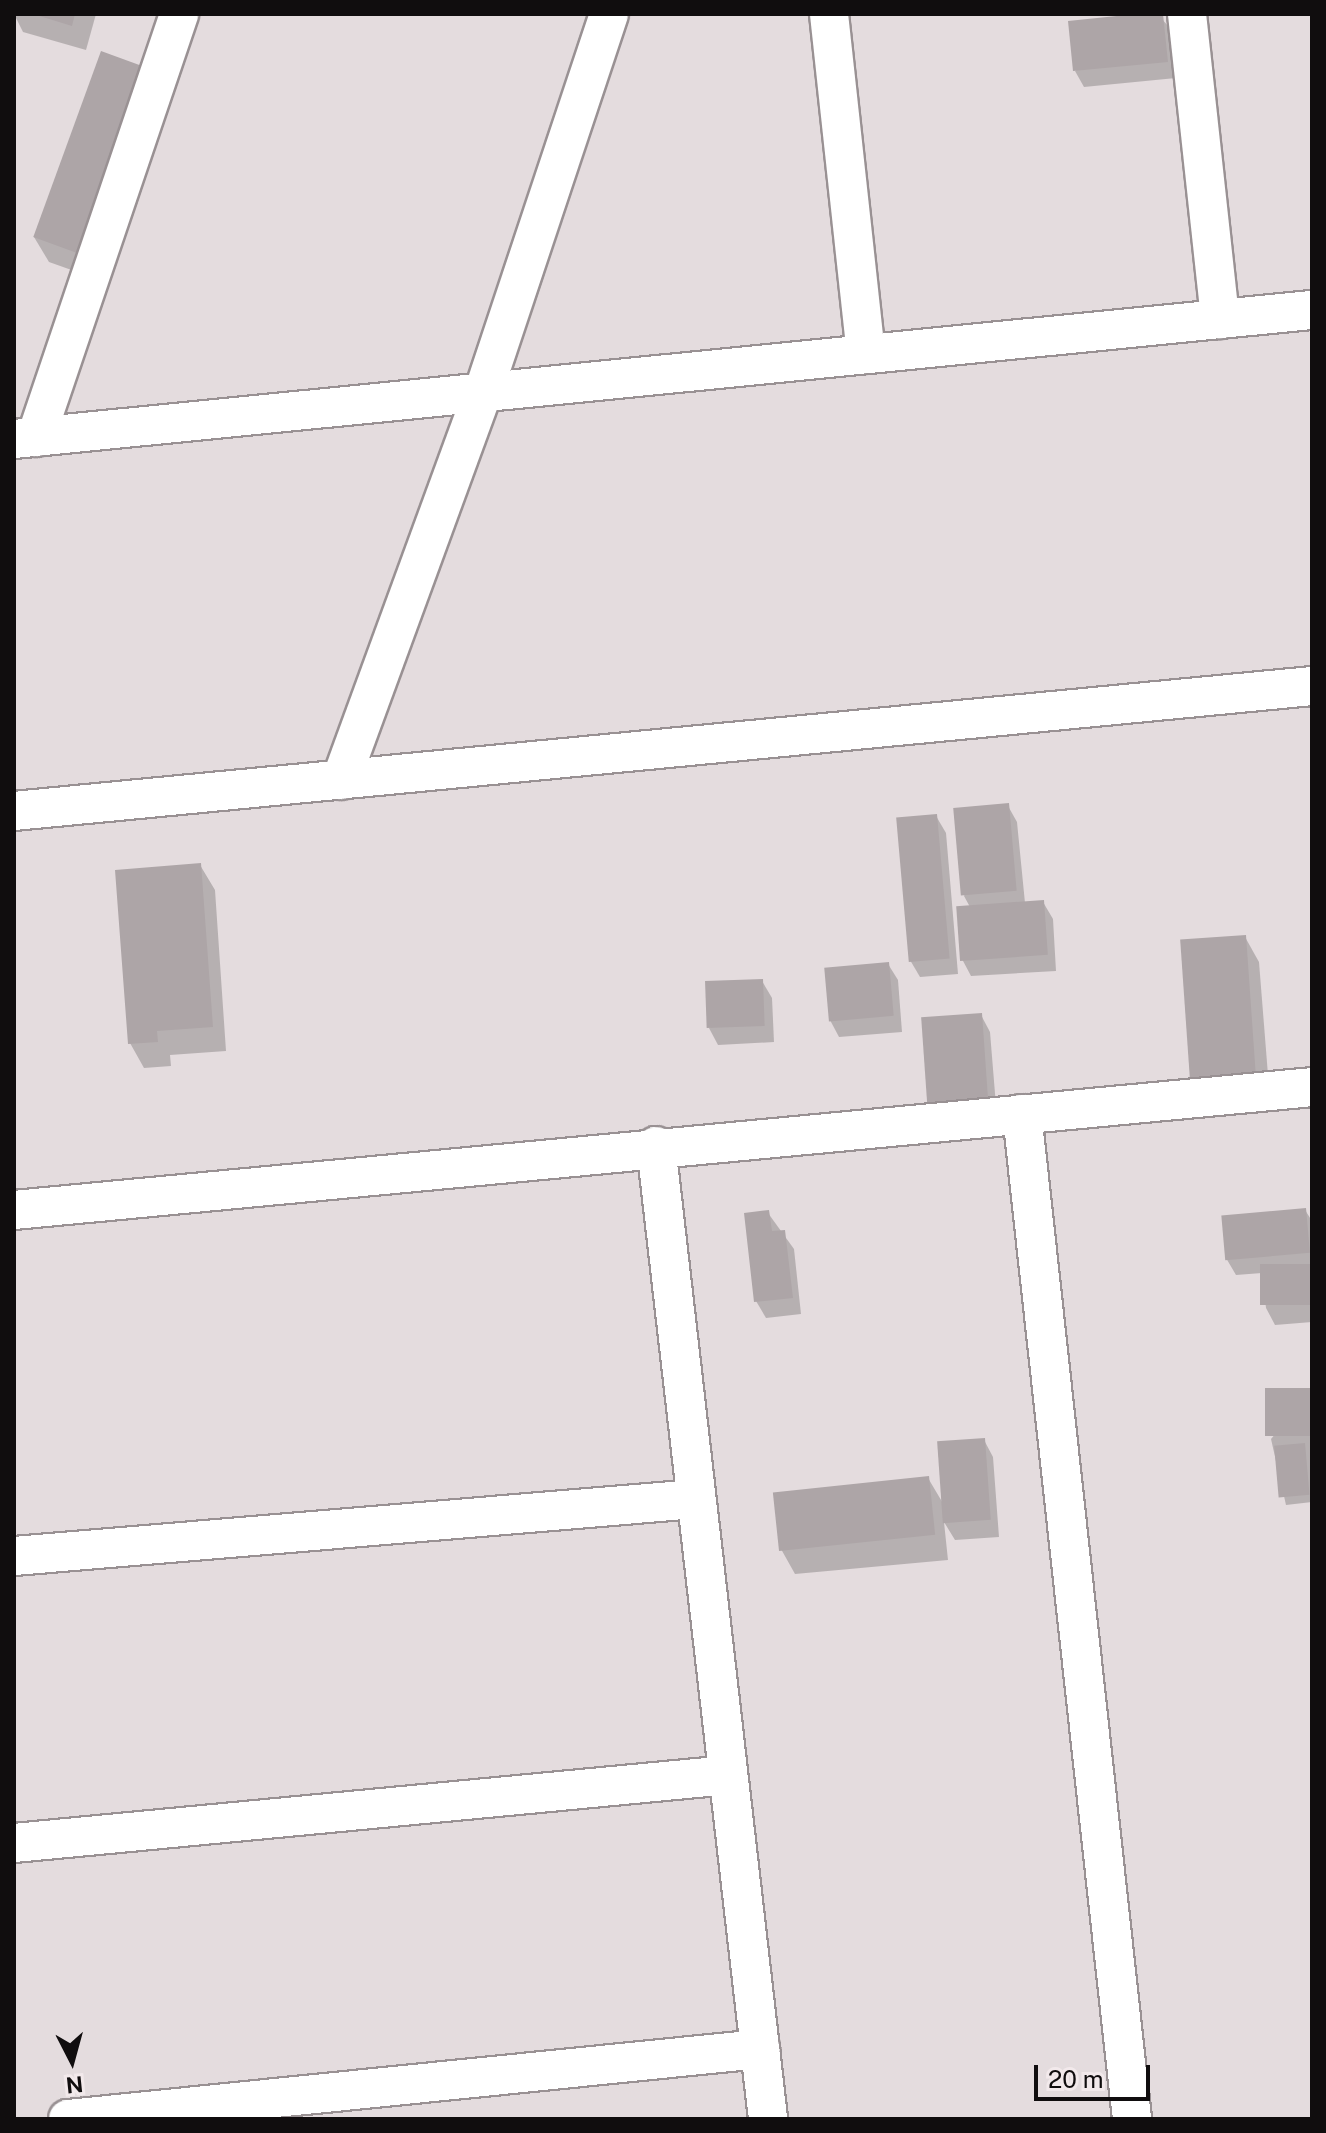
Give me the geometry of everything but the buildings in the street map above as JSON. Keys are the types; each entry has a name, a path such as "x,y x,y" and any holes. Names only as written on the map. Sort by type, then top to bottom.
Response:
{"street":[{"path":"179,14 25,438 1312,310"},
{"path":"341,780 483,393 609,14"},
{"path":"829,14 866,354"},
{"path":"1187,14 1220,319"},
{"path":"14,811 1312,686"},
{"path":"14,1210 656,1146 1312,1087"},
{"path":"1022,1114 1132,2119"},
{"path":"656,1146 768,2119"},
{"path":"14,1556 696,1499"},
{"path":"14,1843 728,1775"},
{"path":"68,2119 760,2049"}]}
